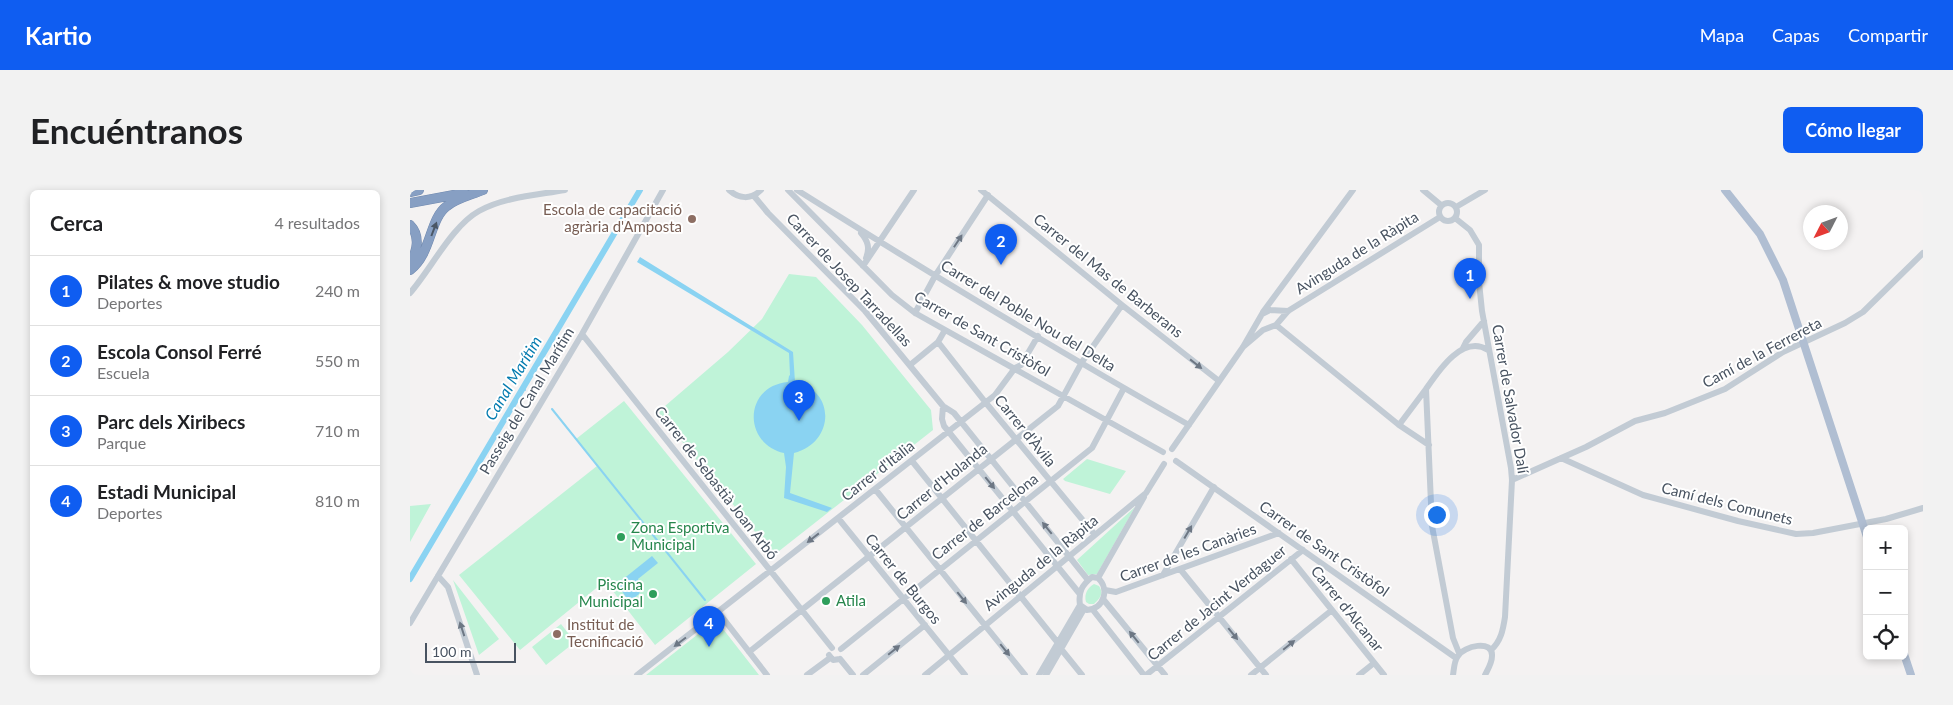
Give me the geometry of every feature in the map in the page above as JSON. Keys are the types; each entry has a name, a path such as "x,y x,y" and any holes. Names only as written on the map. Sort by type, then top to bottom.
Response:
{"highway":[{"path":"410,192 419,190"},
{"path":"410,203 483,190"},
{"path":"410,270 418,264 426,250 439,215 446,206 483,190"},
{"path":"410,225 417,237 417,249 410,262"}],"main road":[{"path":"1725,190 1748,217 1769,250 1783,280 1805,343 1862,524"},
{"path":"1906,660 1911,675"}],"street":[{"path":"410,293 457,230 479,211 500,203 565,190"},
{"name":"Passeig del Canal Marítim","path":"410,623 582,334 663,190"},
{"path":"729,190 741,197 754,196 761,190"},
{"name":"Carrer de Sant Cristòfol","path":"788,190 892,295 915,313 1163,452"},
{"name":"Carrer del Poble Nou del Delta","path":"797,190 935,276 1189,425"},
{"path":"863,266 914,190"},
{"name":"Carrer del Mas de Barberans","path":"982,190 1122,305 1219,381"},
{"path":"1172,449 1177,454 1176,461 1172,465 1164,464 1161,457 1163,452 1167,449 1172,449 1262,315 1353,190"},
{"path":"1423,190 1439,204"},
{"path":"1456,207 1484,190"},
{"path":"915,313 935,276 988,195"},
{"name":"Carrer de Josep Tarradellas","path":"754,196 768,213 865,311 943,406 954,413 1088,580"},
{"path":"1439,204 1449,202 1456,207"},
{"path":"1439,204 1438,211 1440,217 1446,221 1455,218 1456,207"},
{"name":"Avinguda de la Ràpita","path":"1277,324 1288,312 1440,217"},
{"name":"Carrer de Salvador Dalí","path":"1455,218 1470,230 1480,245 1479,282 1482,311 1512,480 1503,632 1498,644 1491,650 1491,662 1485,675"},
{"name":"Carrer del Poble Nou del Delta","path":"855,227 866,239 869,247 863,266"},
{"name":"Camí de la Ferrereta","path":"1512,480 1561,458 1634,420 1665,413 1725,389 1783,352 1846,324 1863,312 1923,253"},
{"path":"1242,347 1262,330 1277,324 1279,318 1274,311 1274,298"},
{"name":"Carrer d'Holanda","path":"749,652 1058,406 1082,362 1122,305"},
{"path":"1269,328 1262,324 1262,315 1267,310 1274,311"},
{"name":"Avinguda de la Ràpita","path":"1274,311 1288,312"},
{"path":"1398,425 1433,378 1463,348 1484,320"},
{"path":"1277,324 1398,425 1429,444"},
{"path":"910,364 938,342 945,330"},
{"name":"Carrer de Sebastià Joan Arbó","path":"582,334 832,648"},
{"name":"Carrer d'Itàlia","path":"636,675 986,403 995,395 1014,368 1021,365 1038,336"},
{"name":"Carrer d'Àvila","path":"938,342 1095,535"},
{"path":"1463,348 1474,345 1488,350"},
{"name":"Carrer de Barcelona","path":"841,649 1092,448 1124,388"},
{"path":"1426,389 1432,526 1458,656 1453,675"},
{"name":"Carrer de Josep Tarradellas","path":"943,406 942,419 944,426 1079,593"},
{"name":"Camí dels Comunets","path":"1561,458 1643,495 1796,534 1813,533 1862,524 1910,513 1923,508"},
{"path":"912,461 1082,675"},
{"name":"Carrer de Sant Cristòfol","path":"1176,461 1458,656"},
{"name":"Avinguda de la Ràpita","path":"925,675 1146,493 1164,464"},
{"path":"1163,575 1214,487"},
{"path":"875,490 1025,675"},
{"path":"1098,578 1146,493"},
{"name":"Carrer de Burgos","path":"838,518 965,675"},
{"name":"Carrer de les Canàries","path":"1105,590 1116,592 1279,533"},
{"name":"Carrer de Jacint Verdaguer","path":"1145,675 1303,550"},
{"name":"Carrer d'Alcanar","path":"1291,559 1384,675"},
{"path":"1180,569 1266,675"},
{"path":"438,576 448,587 477,675"},
{"path":"1039,675 1082,607 1079,593 1084,583 1092,577 1098,578 1104,583 1105,590 1103,599 1093,610"},
{"path":"1103,599 1165,675"},
{"path":"1082,607 1093,610 1145,675"},
{"path":"1250,675 1332,610"},
{"path":"718,612 767,675"},
{"path":"863,675 925,625"},
{"path":"1046,675 1059,646"},
{"path":"1458,656 1471,646 1486,647 1491,650"},
{"path":"830,658 829,653 832,648 837,647 841,649 840,659"},
{"path":"830,658 840,659"},
{"path":"808,675 830,658"},
{"path":"840,659 853,675"},
{"path":"1359,675 1374,663"}],"green space":[{"path":"789,274 816,277 862,325 931,410 933,430 774,555 658,412 728,352 762,319"},
{"name":"Zona Esportiva Municipal","path":"624,401 756,564 655,645 605,581 520,650 459,575 597,466 576,439"},
{"path":"1087,459 1126,471 1110,494 1063,479"},
{"path":"431,504 410,542 410,506"},
{"path":"1135,507 1097,574 1088,575 1077,560"},
{"path":"453,580 499,639 479,655"},
{"path":"1094,584 1099,586 1101,596 1094,604 1089,604 1085,599 1086,594"},
{"path":"716,620 759,675 646,675"},
{"path":"561,624 575,642 546,665 532,647"}],"water":[{"path":"640,257 793,352 795,382 809,387 818,395 824,406 825,417 823,429 817,439 807,447 794,453 790,493 832,508 827,512 784,498 786,467 784,453 770,447 761,438 755,427 754,415 756,404 763,393 773,386 788,382 790,375 789,353 637,262"},
{"path":"652,556 658,563 638,579 641,588 639,594 634,598 626,597 617,584"}],"waterway":[{"name":"Canal Marítim","path":"410,579 640,190"},
{"path":"552,409 705,600"}],"place":[{"name":"Escola de capacitació agrària d'Amposta","path":"692,219"},
{"name":"Escola Consol Ferré","path":"1001,265"},
{"name":"Pilates & move studio","path":"1470,299"},
{"name":"Parc dels Xiribecs","path":"799,421"},
{"name":"Zona Esportiva Municipal","path":"621,537"},
{"name":"Piscina Municipal","path":"653,594"},
{"name":"Atila","path":"826,601"},
{"name":"Institut de Tecnificació","path":"557,634"},
{"name":"Estadi Municipal","path":"709,647"}]}
